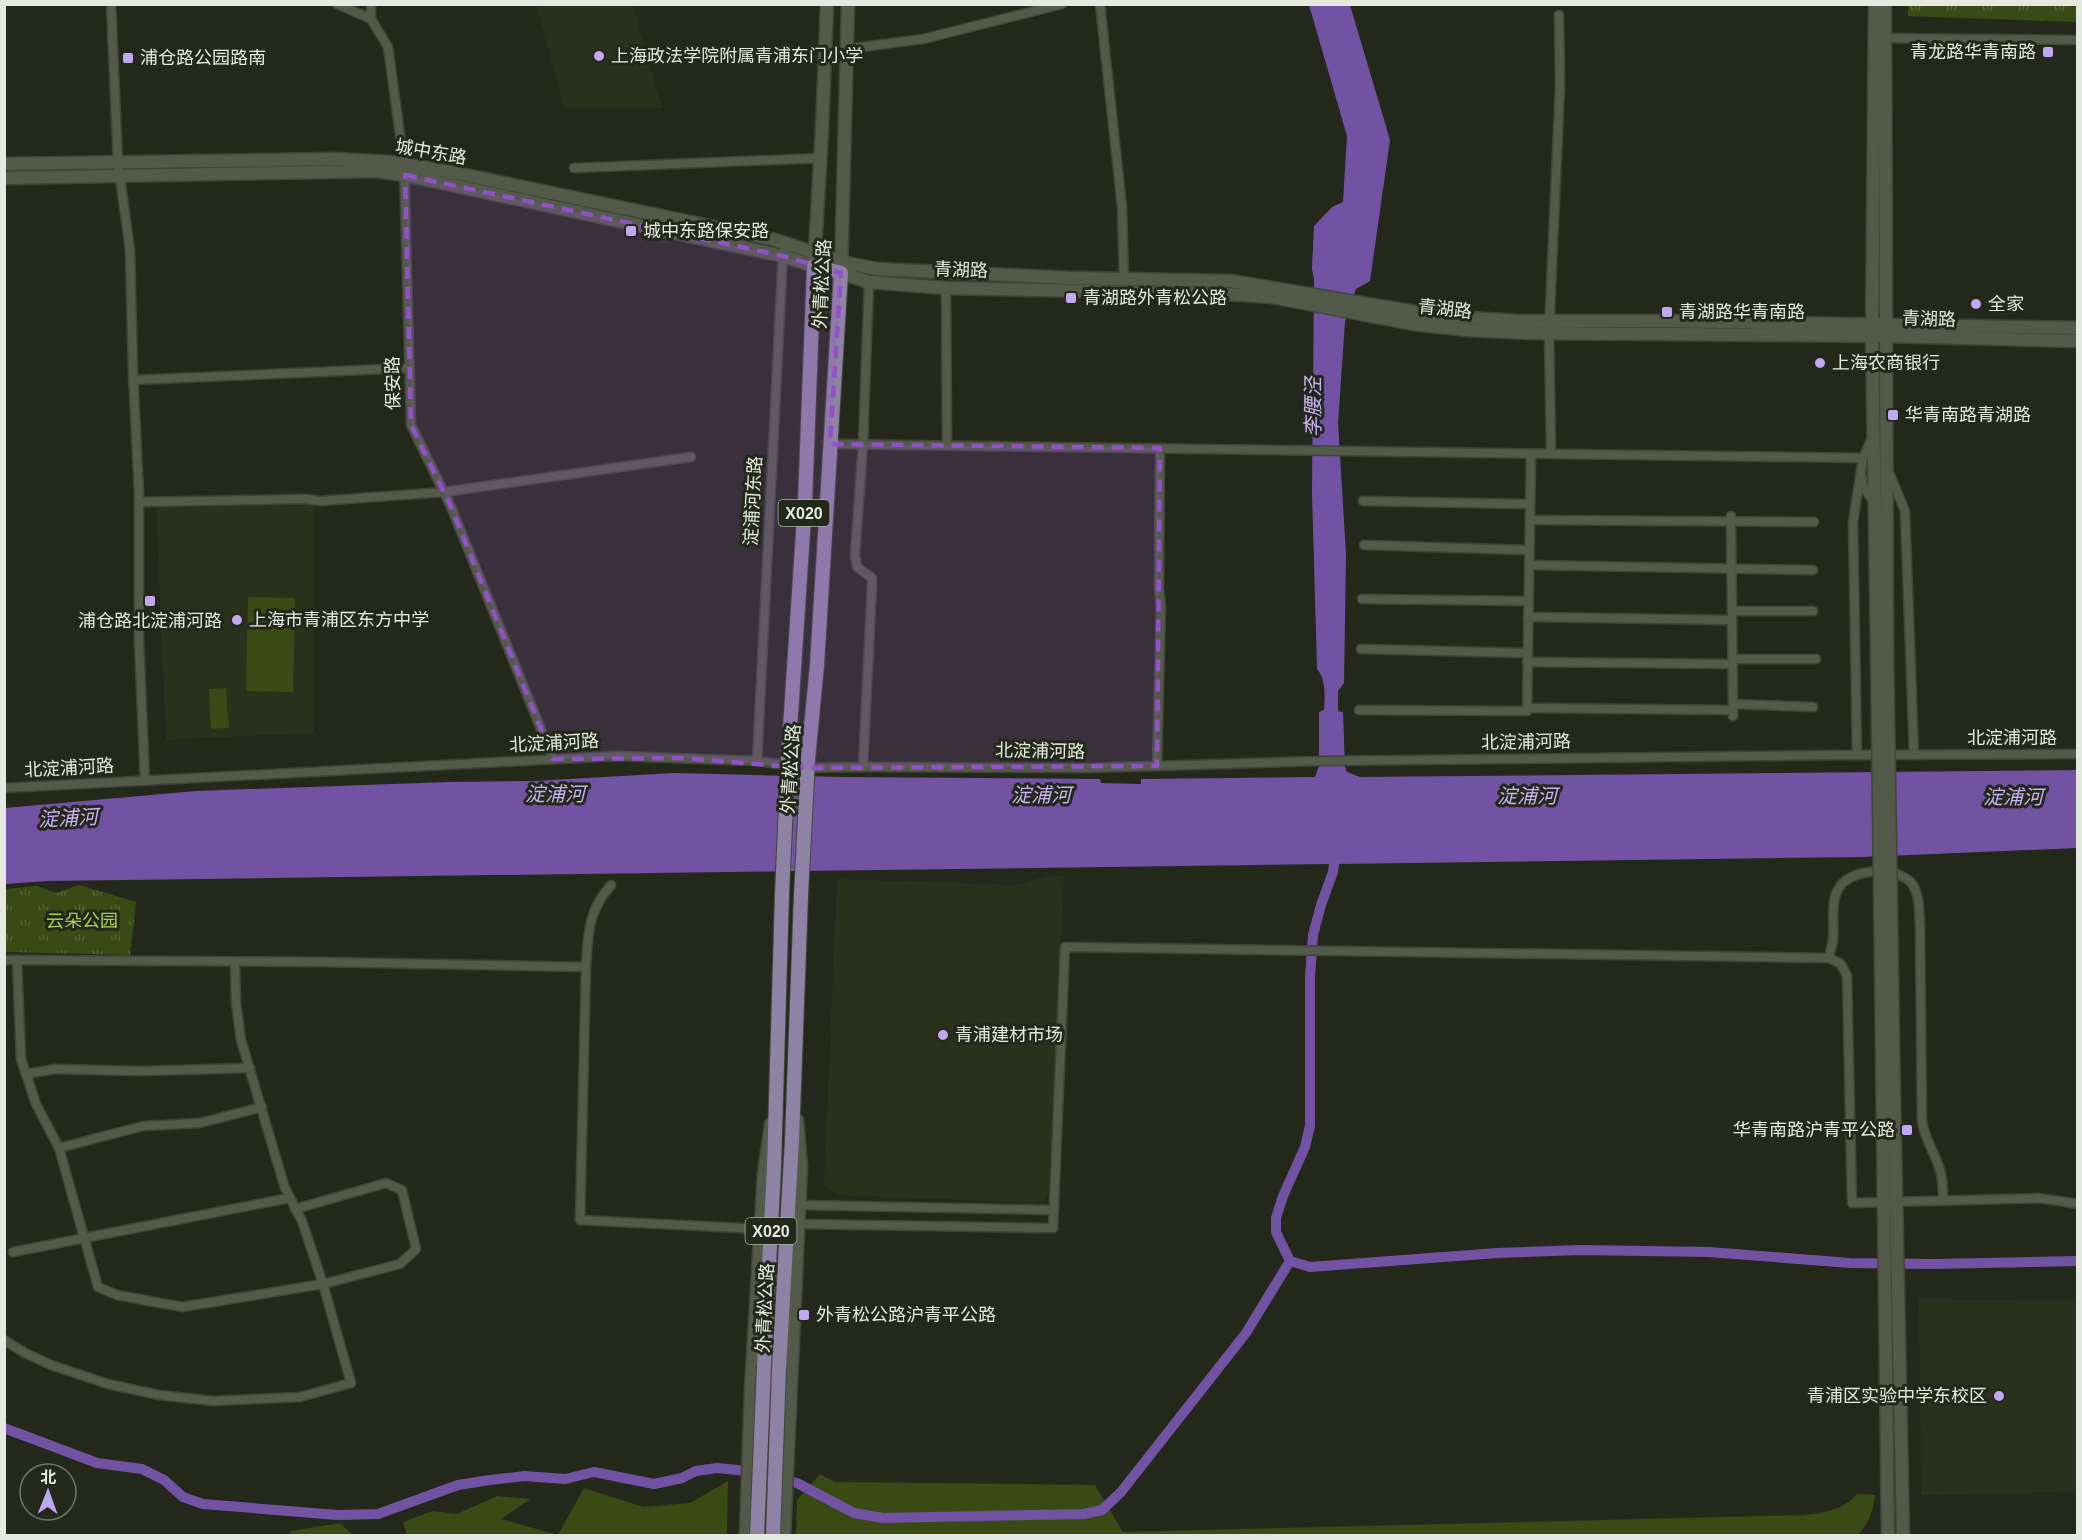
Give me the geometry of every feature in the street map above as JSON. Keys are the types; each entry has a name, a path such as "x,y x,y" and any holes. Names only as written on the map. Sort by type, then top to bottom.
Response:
{"main road":[{"name":"外青松公路","path":"759,1536 782,894 788,759 805,502 827,4"},
{"name":"外青松公路","path":"773,1536 808,759 817,665 842,268 848,4"},
{"path":"1880,6 1886,331 1882,647 1888,1047 1892,1203 1899,1240 1903,1536"},
{"path":"1880,38 1872,331 1874,503 1882,647"},
{"name":"城中东路","path":"4,164 336,159 404,170 783,256 814,260"},
{"name":"城中东路","path":"4,178 341,170 404,170 467,176 784,243 814,260"},
{"name":"青湖路","path":"814,260 842,268 869,282 946,288 1227,294 1311,299"},
{"name":"青湖路","path":"842,268 1072,278 1232,281 1355,308 1550,327 1872,331 2078,328"},
{"name":"青湖路","path":"1886,331 2078,341"},
{"path":"746,1536 748,1449 760,1230 766,1155 776,1096"},
{"path":"773,1536 781,1529 784,1532 800,1205 800,1148 794,1104"},
{"path":"1888,1536 1885,1240 1892,1203"},
{"path":"746,1522 750,1530 759,1536"}],"street":[{"path":"111,4 118,163 130,250 139,502 139,642 145,781"},
{"path":"337,4 371,20 371,4"},
{"path":"847,49 922,39 1062,4"},
{"path":"1100,4 1122,207 1124,278"},
{"path":"1551,453 1550,327 1560,86 1559,15"},
{"name":"保安路","path":"371,20 388,46 404,170 411,425 444,492 554,759"},
{"path":"1880,38 2078,40"},
{"path":"574,168 821,158"},
{"name":"淀浦河东路","path":"757,761 784,243"},
{"path":"863,767 872,578 857,567 855,556 869,282"},
{"path":"946,288 947,444"},
{"path":"133,380 409,368"},
{"path":"1857,755 1853,522 1863,458 1874,432"},
{"path":"830,444 1863,458"},
{"path":"1157,766 1161,605 1159,588 1160,448"},
{"path":"1359,710 1527,711 1531,454"},
{"path":"139,502 305,499 320,501 444,492 691,457"},
{"path":"1886,466 1905,511 1914,755"},
{"path":"1860,473 1864,488 1874,503"},
{"path":"1364,501 1530,504"},
{"path":"1530,520 1731,519 1814,522"},
{"path":"1731,519 1733,710"},
{"path":"1364,545 1529,550"},
{"path":"1529,565 1813,570"},
{"path":"1362,599 1528,602"},
{"path":"1528,617 1732,616 1813,611"},
{"path":"1361,649 1528,657 1733,661 1816,658"},
{"path":"1527,708 1733,710 1814,707"},
{"name":"北淀浦河路","path":"4,788 616,756 757,761 805,768 1087,768 1318,761 2078,754"},
{"path":"1829,958 1833,939 1836,894 1840,885 1848,878 1877,871 1897,873 1907,878 1914,886 1918,899 1920,926 1922,1122 1924,1136 1939,1167 1943,1200"},
{"path":"611,885 600,897 592,911 586,967 580,1220 760,1230"},
{"path":"799,1224 1053,1228 1065,947 1829,958 1841,964 1847,976 1852,1203 2039,1198 2078,1204"},
{"path":"4,960 322,962 586,967"},
{"path":"17,960 21,1059 36,1104 59,1148 98,1287 117,1295 182,1307 323,1284 400,1264 416,1249 402,1190 386,1183 295,1209"},
{"path":"4,1340 51,1365 108,1384 159,1395 213,1401 300,1397 351,1383 323,1284 302,1221 289,1198 237,1021 235,963"},
{"path":"27,1074 55,1069 141,1071 250,1068"},
{"path":"59,1148 143,1126 200,1123 262,1107"},
{"path":"12,1252 289,1198"},
{"path":"800,1205 1054,1210"}],"highlighted area":[{"path":"405,175 783,256 841,273 830,444 1160,448 1157,766 805,768 682,758 553,759 451,507 411,425"}],"shaded area":[{"name":"上海政法学院附属青浦东门小学","path":"537,5 633,5 662,108 564,108"},
{"name":"上海市青浦区东方中学","path":"314,505 314,733 166,740 156,507"},
{"name":"青浦建材市场","path":"1046,876 1064,876 1047,1197 1044,1201 1034,1203 837,1195 824,1185 837,879 1018,885"},
{"name":"青浦区实验中学东校区","path":"1919,1299 2077,1300 2077,1492 1921,1495"}],"green space":[{"path":"1908,5 2077,5 2077,22 1908,16"},
{"path":"248,597 295,598 293,692 246,691"},
{"path":"226,688 229,728 211,729 209,689"},
{"name":"云朵公园","path":"79,885 136,902 130,955 5,952 5,889 37,886 56,893"},
{"path":"820,1474 834,1482 1095,1485 1123,1532 1804,1515 1826,1512 1840,1507 1857,1494 1875,1495 1870,1517 1857,1536 796,1535 797,1500"},
{"path":"728,1481 727,1535 407,1536 403,1522 433,1511 457,1514 497,1496 530,1499 501,1519 558,1535 584,1488 643,1507 690,1503"},
{"path":"340,1523 353,1535 291,1535 291,1531"}],"water":[{"path":"1309,5 1350,5 1390,140 1370,281 1356,289 1345,322 1338,423 1346,554 1344,683 1338,691 1338,711 1343,712 1347,772 1360,777 2077,770 2077,848 1861,857 47,881 5,884 5,808 196,791 535,781 674,773 1100,779 1101,783 1141,784 1141,779 1315,777 1319,766 1319,712 1324,710 1325,694 1322,678 1317,669 1312,492 1314,226 1332,207 1343,202 1347,136"}],"waterway":[{"path":"1336,849 1333,872 1313,935 1310,977 1310,1126 1305,1147 1283,1196 1276,1218 1276,1232 1290,1261 1310,1267 1497,1253 1581,1250 1709,1252 1850,1263 2078,1261"},
{"path":"4,1428 97,1463 142,1469 164,1480 183,1497 203,1504 337,1515 378,1514 458,1485 490,1480 525,1476 565,1479 594,1472 654,1484 682,1478 696,1471 717,1468 748,1471 797,1483 854,1513 883,1518 1083,1514 1102,1510 1121,1492 1246,1333 1290,1261"}],"place":[{"name":"青龙路华青南路","path":"2048,52"},
{"name":"上海政法学院附属青浦东门小学","path":"599,56"},
{"name":"浦仓路公园路南","path":"128,58"},
{"name":"城中东路保安路","path":"631,231"},
{"name":"青湖路外青松公路","path":"1071,298"},
{"name":"全家","path":"1976,304"},
{"name":"青湖路华青南路","path":"1667,312"},
{"name":"上海农商银行","path":"1820,363"},
{"name":"华青南路青湖路","path":"1893,415"},
{"name":"浦仓路北淀浦河路","path":"150,601"},
{"name":"上海市青浦区东方中学","path":"237,620"},
{"name":"青浦建材市场","path":"943,1035"},
{"name":"华青南路沪青平公路","path":"1907,1130"},
{"name":"外青松公路沪青平公路","path":"804,1315"},
{"name":"青浦区实验中学东校区","path":"1999,1396"}],"water label":[{"name":"李腰泾","path":"1313,407"},
{"name":"淀浦河","path":"555,794"},
{"name":"淀浦河","path":"1041,795"},
{"name":"淀浦河","path":"1527,796"},
{"name":"淀浦河","path":"2013,797"},
{"name":"淀浦河","path":"68,818"}]}
